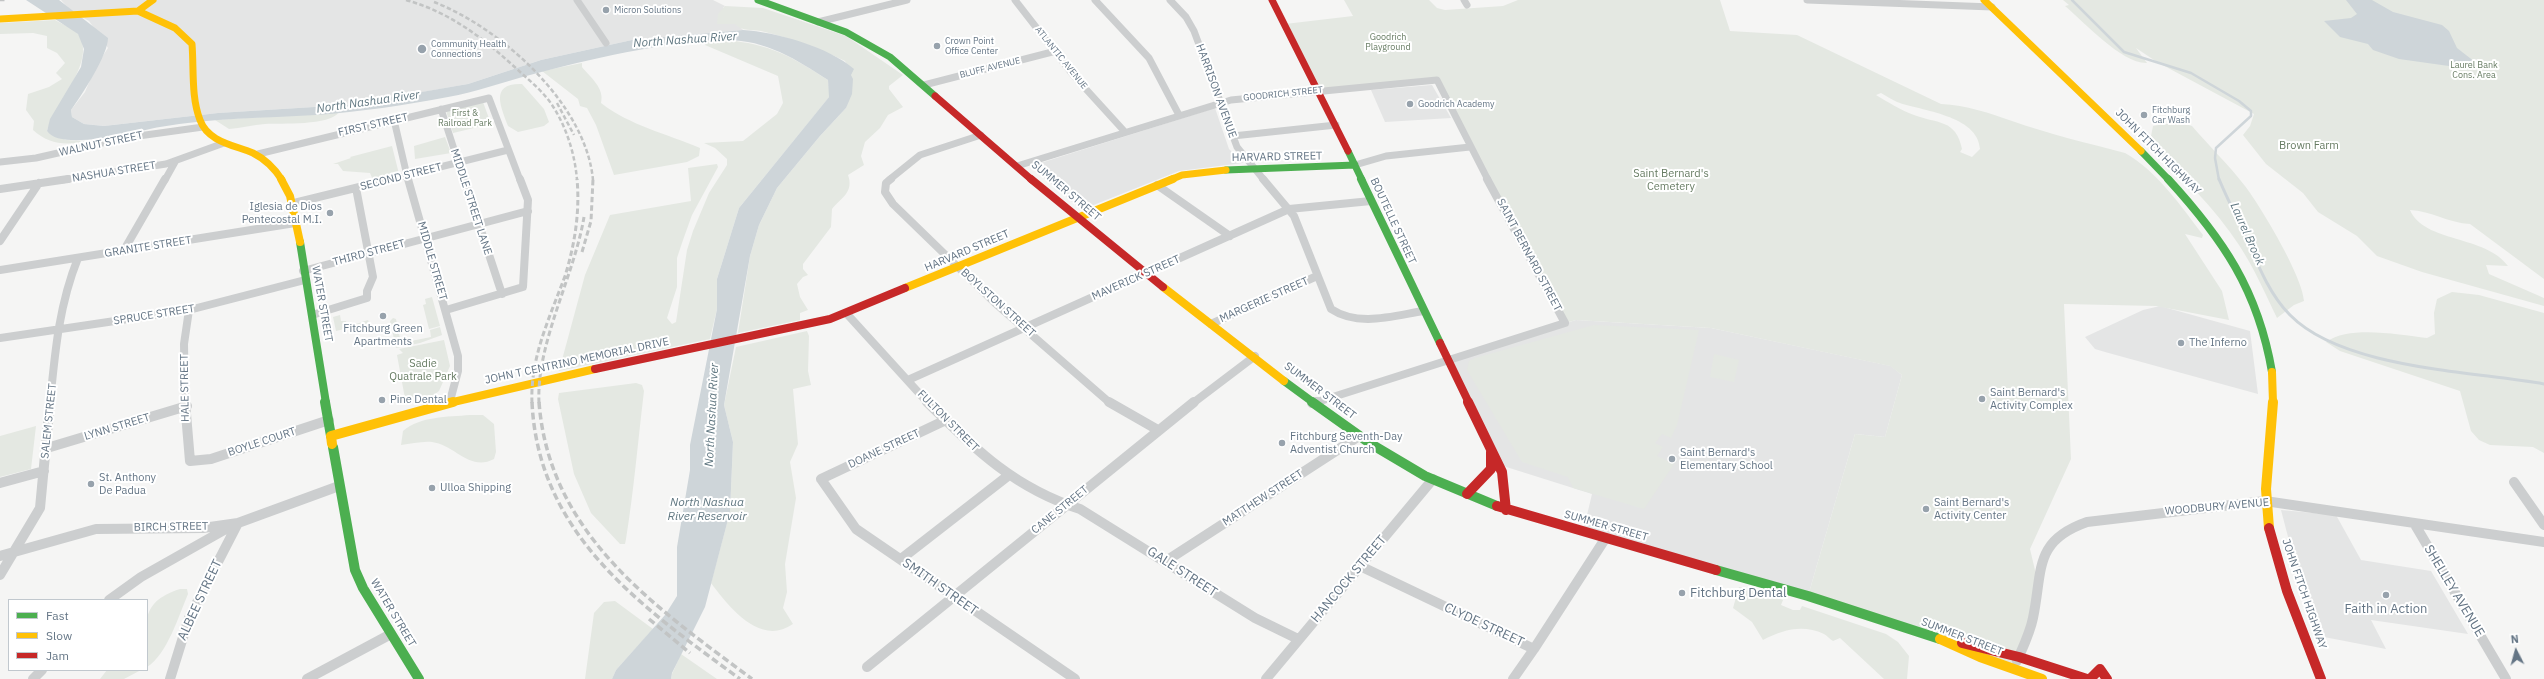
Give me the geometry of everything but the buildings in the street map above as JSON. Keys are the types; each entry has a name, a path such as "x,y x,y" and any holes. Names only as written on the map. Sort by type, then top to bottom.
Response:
{"main road":[{"name":"SUMMER STREET","path":"758,0 853,35 890,57 1077,218 1146,273 1255,356 1312,402 1397,461 1433,480 1506,510 1800,594 1943,640 1980,657 2042,679"},
{"name":"BOUTELLE STREET","path":"1272,0 1336,125 1491,452 1500,465 1506,484 1506,510"},
{"name":"JOHN FITCH HIGHWAY","path":"1984,0 2187,197 2220,242 2244,283 2263,326 2272,374 2274,412 2264,479 2265,501 2269,527 2278,564 2321,679"},
{"path":"138,11 151,1"},
{"path":"0,19 138,11 189,38 195,65 197,109 202,126"},
{"name":"WATER STREET","path":"202,126 224,143 258,154 278,173 294,203 295,223 312,315 339,486 355,570 390,634 419,679"},
{"name":"HARVARD STREET","path":"830,319 847,314 1182,175 1254,167 1322,168 1354,165"},
{"name":"JOHN T CENTRINO MEMORIAL DRIVE","path":"331,436 472,395 830,319"},
{"name":"BOUTELLE STREET","path":"1467,494 1492,469 1491,452"},
{"path":"1943,640 2019,657 2086,679"},
{"path":"2014,669 2028,679"},
{"path":"2090,679 2100,669 2107,679"}],"street":[{"path":"577,0 606,42"},
{"path":"818,22 907,0"},
{"name":"ATLANTIC AVENUE","path":"1015,0 1074,76 1125,132"},
{"path":"1095,0 1149,58 1179,115"},
{"name":"HARRISON AVENUE","path":"1170,0 1190,24 1203,52 1233,136 1240,151 1289,209 1300,227 1317,276 1331,309 1344,317 1366,318 1423,311"},
{"path":"1806,0 1992,7"},
{"name":"BLUFF AVENUE","path":"924,85 1056,51"},
{"name":"GOODRICH STREET","path":"1017,166 1221,102 1437,80"},
{"name":"SAINT BERNARD STREET","path":"1312,402 1565,323 1470,147 1437,80"},
{"name":"FIRST STREET","path":"258,154 489,98 508,150"},
{"name":"MIDDLE STREET LANE","path":"441,110 502,294"},
{"name":"MIDDLE STREET","path":"394,120 407,176 446,310 459,361 450,401"},
{"path":"1233,136 1336,125"},
{"name":"WALNUT STREET","path":"0,162 36,158 124,138 202,126"},
{"name":"BOYLSTON STREET","path":"981,135 920,155 900,170 885,186 887,195 894,204 959,268 1098,394 1120,410 1158,430"},
{"name":"NASHUA STREET","path":"0,189 175,162 224,143"},
{"name":"HARVARD STREET","path":"1354,165 1386,156 1470,147"},
{"path":"446,310 523,287 528,211 525,192 508,150"},
{"name":"SECOND STREET","path":"294,203 508,150"},
{"path":"124,250 175,162"},
{"path":"0,241 39,183"},
{"path":"1156,185 1230,236"},
{"path":"312,315 367,299 367,291 373,280 356,188"},
{"name":"MAVERICK STREET","path":"908,380 1289,209 1371,201"},
{"name":"THIRD STREET","path":"304,275 369,253 528,211"},
{"name":"GRANITE STREET","path":"0,270 295,223"},
{"name":"SALEM STREET","path":"0,575 40,508 57,330 67,286 78,258"},
{"name":"SPRUCE STREET","path":"0,338 189,310 304,275"},
{"name":"MARGERIE STREET","path":"1211,324 1317,276"},
{"name":"HALE STREET","path":"189,310 184,344 188,453 190,461 195,462"},
{"name":"FULTON STREET","path":"847,314 946,420 979,452 1010,475 1051,502 1066,507"},
{"name":"CANE STREET","path":"867,667 953,596 1066,507 1158,430 1255,356"},
{"name":"LYNN STREET","path":"46,448 187,406"},
{"name":"BOYLE COURT","path":"195,462 244,449 329,420"},
{"name":"DOANE STREET","path":"821,479 946,420"},
{"name":"MATTHEW STREET","path":"1166,561 1360,436"},
{"path":"0,484 44,471"},
{"path":"901,559 1010,475"},
{"name":"SMITH STREET","path":"821,479 856,529 1075,679"},
{"name":"HANCOCK STREET","path":"1266,679 1298,639 1433,480"},
{"path":"2514,482 2544,525"},
{"name":"BIRCH STREET","path":"0,556 96,529 203,528 238,523 315,493 339,486"},
{"name":"WOODBURY AVENUE","path":"2014,669 2033,619 2046,549 2056,537 2068,529 2101,518 2265,501 2544,542"},
{"name":"GALE STREET","path":"1066,507 1080,509 1166,561 1255,618 1298,639"},
{"path":"110,599 141,577 238,523"},
{"name":"ALBEE STREET","path":"170,679 181,639 193,611 238,523"},
{"name":"SHELLEY AVENUE","path":"2414,523 2506,679"},
{"name":"CLYDE STREET","path":"1360,566 1534,649 1605,539"},
{"path":"307,679 390,634"},
{"path":"1513,679 1534,649"},
{"path":"33,679 41,671"}],"shaded area":[{"path":"61,0 713,0 725,6 723,8 743,30 632,40 541,60 468,84 346,105 218,113 104,126 84,124 72,117 71,110 85,92 96,66 108,48 89,21 70,10"},
{"name":"Goodrich Academy","path":"1432,85 1451,118 1385,122 1371,90"},
{"path":"1215,108 1229,149 1243,163 1179,171 1081,210 1031,166"},
{"path":"2160,306 2250,331 2258,394 2095,349 2085,337 2143,310"},
{"name":"Saint Bernard's Elementary School","path":"1576,320 1711,328 1891,366 1902,375 1885,437 1855,434 1808,596 1583,532 1592,494 1500,465 1447,360"},
{"path":"2281,510 2336,515 2361,560 2431,571 2468,634 2371,620 2386,649 2324,637 2292,552"}],"green space":[{"path":"1344,0 1429,0 1437,8 1445,10 1503,6 1518,0 1720,0 1730,31 1797,35 1941,104 1977,110 2026,126 2125,153 2148,169 2168,190 2203,235 2202,238 2185,234 2222,291 2229,320 2156,306 2064,304 2071,459 2030,549 2039,587 2014,669 1808,596 1855,434 1885,437 1902,375 1890,366 1711,328 1576,320 1565,323 1437,80 1318,91 1285,24 1353,16","holes":["1881,93 1897,102 1947,116 1959,122 1970,129 1977,138 1980,149 1972,157 1960,152 1962,149 1959,139 1951,127 1909,113 1894,106 1876,95"]},
{"path":"2063,0 2544,0 2544,279 2470,224 2455,222 2425,212 2410,210 2417,221 2428,228 2441,234 2471,243 2498,256 2508,266 2486,265 2489,274 2544,298 2544,306 2422,272 2377,256 2357,236 2318,212 2303,193 2266,164 2243,135 2250,126 2254,114 2157,62 2136,48 2147,63 2126,57 2092,31 2065,6 2069,5"},
{"path":"725,6 763,8 846,36 903,75 889,86 889,89 903,107 888,115 880,128 865,142 861,156 864,165 848,175 848,190 832,209 831,227 803,264 803,269 808,275 803,277 797,284 800,297 808,310 800,313 800,320 738,333 750,256 759,225 777,188 820,136 846,108 851,75 845,61 793,40 761,31 744,29 735,24 717,24 718,14"},
{"path":"55,20 77,33 83,46 82,58 78,70 51,120 47,131 66,140 86,141 79,143 58,143 39,135 33,130 34,121 26,110 28,94 49,87 62,79 56,73 65,63 57,53 47,48 47,36 33,33 0,34 0,23"},
{"path":"725,40 768,48 780,52 803,64 828,80 830,96 739,208 717,279 717,309 710,339 559,371 585,275 610,215 691,201 688,168 717,164 718,167 692,215 677,258 677,287 667,318 672,324 676,322 687,250 693,231 709,193 727,165 727,159 715,148 704,143 743,141 777,114 783,103 778,76 705,45 704,42"},
{"path":"582,63 582,67 593,79 601,92 601,103 624,118 700,148 699,156 687,162 614,175 596,125 587,108 580,106 578,99 542,71"},
{"path":"522,84 544,109 549,122 544,126 518,132 508,126 500,98 501,92 505,87"},
{"name":"First & Railroad Park","path":"483,102 491,124 453,133 446,111"},
{"path":"339,112 326,120 316,122 265,124 229,129 215,120"},
{"path":"2164,124 2185,124 2192,126 2245,186 2261,209 2280,242 2297,276 2304,301 2294,305 2277,318 2250,263 2230,231 2198,193 2152,146 2151,136 2153,126"},
{"path":"445,137 451,153 415,159 414,146"},
{"path":"392,146 399,174 373,180 370,173 343,171 338,164 333,164 351,158 350,157"},
{"path":"2452,292 2479,295 2544,313 2544,453 2533,447 2490,445 2479,440 2471,431 2460,391 2340,351 2326,342 2336,337 2361,332 2389,333 2427,338 2435,334 2434,313 2437,299"},
{"path":"432,297 440,326 429,329 423,305 426,304 425,299"},
{"path":"340,315 341,321 346,321 347,327 368,320 369,323 336,331 333,317"},
{"path":"393,318 396,319 401,343 431,337 430,330 440,327 442,335 420,343 396,348 390,321"},
{"path":"1594,325 1699,330 1677,425 1671,438 1662,434 1655,443 1663,447 1657,456 1674,464 1644,509 1573,488 1568,477 1522,462 1467,370 1469,361 1475,358"},
{"path":"807,331 809,336 808,371 811,385 793,389 798,444 790,462 796,498 785,564 787,592 783,608 793,624 781,630 769,631 746,621 736,613 711,583 730,512 733,442 724,405 736,347"},
{"name":"Sadie Quatrale Park","path":"444,340 450,366 439,391 430,398 406,404 397,355 403,353 399,349"},
{"path":"1714,354 1739,360 1734,382 1710,377"},
{"path":"636,383 642,385 644,391 634,484 626,539 625,544 620,544 591,513 574,474 558,399 559,393"},
{"path":"483,415 494,424 496,452 494,459 485,462 477,462 470,460 440,444 432,442 401,445 403,431 418,422 435,418"},
{"path":"36,426 31,469 0,477 0,436"},
{"path":"1739,587 1783,600 1781,605 1793,610 1800,610 1802,606 1886,634 1898,642 1909,656 1907,679 1884,679 1840,638 1833,641 1816,631 1800,629 1785,631 1763,640 1752,622 1733,608"},
{"path":"180,589 187,589 188,594 172,634 161,653 148,666 148,616 150,610 156,602 166,595"},
{"path":"615,601 653,629 616,670 612,679 585,679 594,613 604,602"},
{"path":"681,654 717,679 671,679"},
{"path":"106,671 139,671 124,679 100,679"}],"water":[{"path":"26,0 59,0 108,38 104,54 99,64 88,85 71,110 72,117 84,124 104,126 218,113 346,105 468,84 541,60 632,40 743,30 786,37 802,42 831,54 854,69 851,75 853,79 852,94 846,108 820,136 777,188 759,225 750,256 724,405 733,442 730,512 705,607 672,673 671,679 612,679 616,670 665,615 677,596 677,547 690,470 690,445 717,309 717,279 739,208 829,97 828,80 792,58 753,43 724,40 700,41 601,57 479,90 432,100 333,114 179,124 118,136 83,140 67,140 55,137 47,131 50,119 81,67 84,49 78,34"},
{"path":"2346,0 2372,0 2393,12 2442,25 2449,31 2457,48 2475,62 2468,66 2456,67 2399,59 2373,50 2368,44 2340,37 2324,21 2351,18 2357,14"}],"waterway":[{"name":"Laurel Brook","path":"2072,0 2124,52 2191,73 2239,101 2251,111 2251,116 2216,148 2215,158 2219,180"},
{"name":"Laurel Brook","path":"2219,179 2268,285 2290,315 2313,333 2342,347 2375,357 2410,365 2544,384"}],"railway":[{"path":"0,0 7,0"},
{"path":"406,0 423,5 466,28 493,48 542,93 559,116 566,133 572,152 577,180"},
{"path":"434,2 460,14 486,30 512,50 536,72 557,97 575,124 587,152 593,180"},
{"path":"557,103 574,135"},
{"path":"532,402 532,386 538,353 547,322 565,276 572,252 578,203 577,179"},
{"path":"582,252 591,221 593,180"},
{"path":"539,402 543,357 579,240 584,217"},
{"path":"532,402 539,449 553,491 575,529 602,563 633,595 667,624 740,679"},
{"path":"539,402 547,449 563,491 585,528 612,563 644,594 715,652 752,679"},
{"path":"649,619 690,653"}],"traffic: fast":[{"path":"758,0 846,32 890,57 935,96"},
{"path":"1348,151 1440,343"},
{"path":"2141,151 2164,174 2207,224 2243,279 2256,308 2266,339 2272,372"},
{"path":"1226,170 1258,167 1323,167 1355,165"},
{"path":"300,242 331,436"},
{"path":"1284,381 1371,444 1425,476 1497,506"},
{"path":"333,447 355,570 363,588 419,679"},
{"path":"1716,570 1808,596 1940,639"}],"traffic: slow":[{"path":"153,0 138,11 175,28 192,44 195,99 200,120 204,128 207,132 220,140 254,154 277,172 285,184 290,196 300,242"},
{"path":"1984,0 2141,151"},
{"path":"0,19 138,11"},
{"path":"905,288 1182,175 1226,170"},
{"path":"1163,287 1284,381"},
{"path":"332,444 331,436 396,416 495,391 595,369"},
{"path":"2269,528 2266,508 2266,489 2273,411 2272,372"},
{"path":"1940,639 1980,657 2042,679"}],"traffic: jam":[{"path":"1272,0 1348,151"},
{"path":"935,96 1077,218 1163,287"},
{"path":"595,369 830,319 905,288"},
{"path":"1440,343 1502,472 1506,510"},
{"path":"1467,494 1491,469 1491,452"},
{"path":"1497,506 1716,570"},
{"path":"2269,528 2287,591 2321,679"},
{"path":"1962,643 2019,657 2087,679"},
{"path":"2090,679 2100,669 2107,679"}],"place":[{"name":"Micron Solutions","path":"606,10"},
{"name":"Crown Point Office Center","path":"937,46"},
{"name":"Community Health Connections","path":"422,49"},
{"name":"Goodrich Academy","path":"1410,104"},
{"name":"Fitchburg Car Wash","path":"2144,115"},
{"name":"Iglesia de Dios Pentecostal M.I.","path":"330,213"},
{"name":"Fitchburg Green Apartments","path":"383,316"},
{"name":"The Inferno","path":"2181,343"},
{"name":"Saint Bernard's Activity Complex","path":"1982,399"},
{"name":"Pine Dental","path":"382,400"},
{"name":"Fitchburg Seventh-Day Adventist Church","path":"1282,443"},
{"name":"Saint Bernard's Elementary School","path":"1672,459"},
{"name":"St. Anthony De Padua","path":"91,484"},
{"name":"Ulloa Shipping","path":"432,488"},
{"name":"Saint Bernard's Activity Center","path":"1926,509"},
{"name":"Fitchburg Dental","path":"1682,593"},
{"name":"Faith in Action","path":"2386,595"}],"park label":[{"name":"Goodrich Playground","path":"1388,42"},
{"name":"Laurel Bank Cons. Area","path":"2474,70"},
{"name":"Brown Farm","path":"2309,146"},
{"name":"Saint Bernard's Cemetery","path":"1671,180"}],"water label":[{"name":"North Nashua River","path":"685,40"},
{"name":"North Nashua River","path":"368,102"},
{"name":"North Nashua River","path":"712,415"},
{"name":"North Nashua River Reservoir","path":"707,510"}]}
